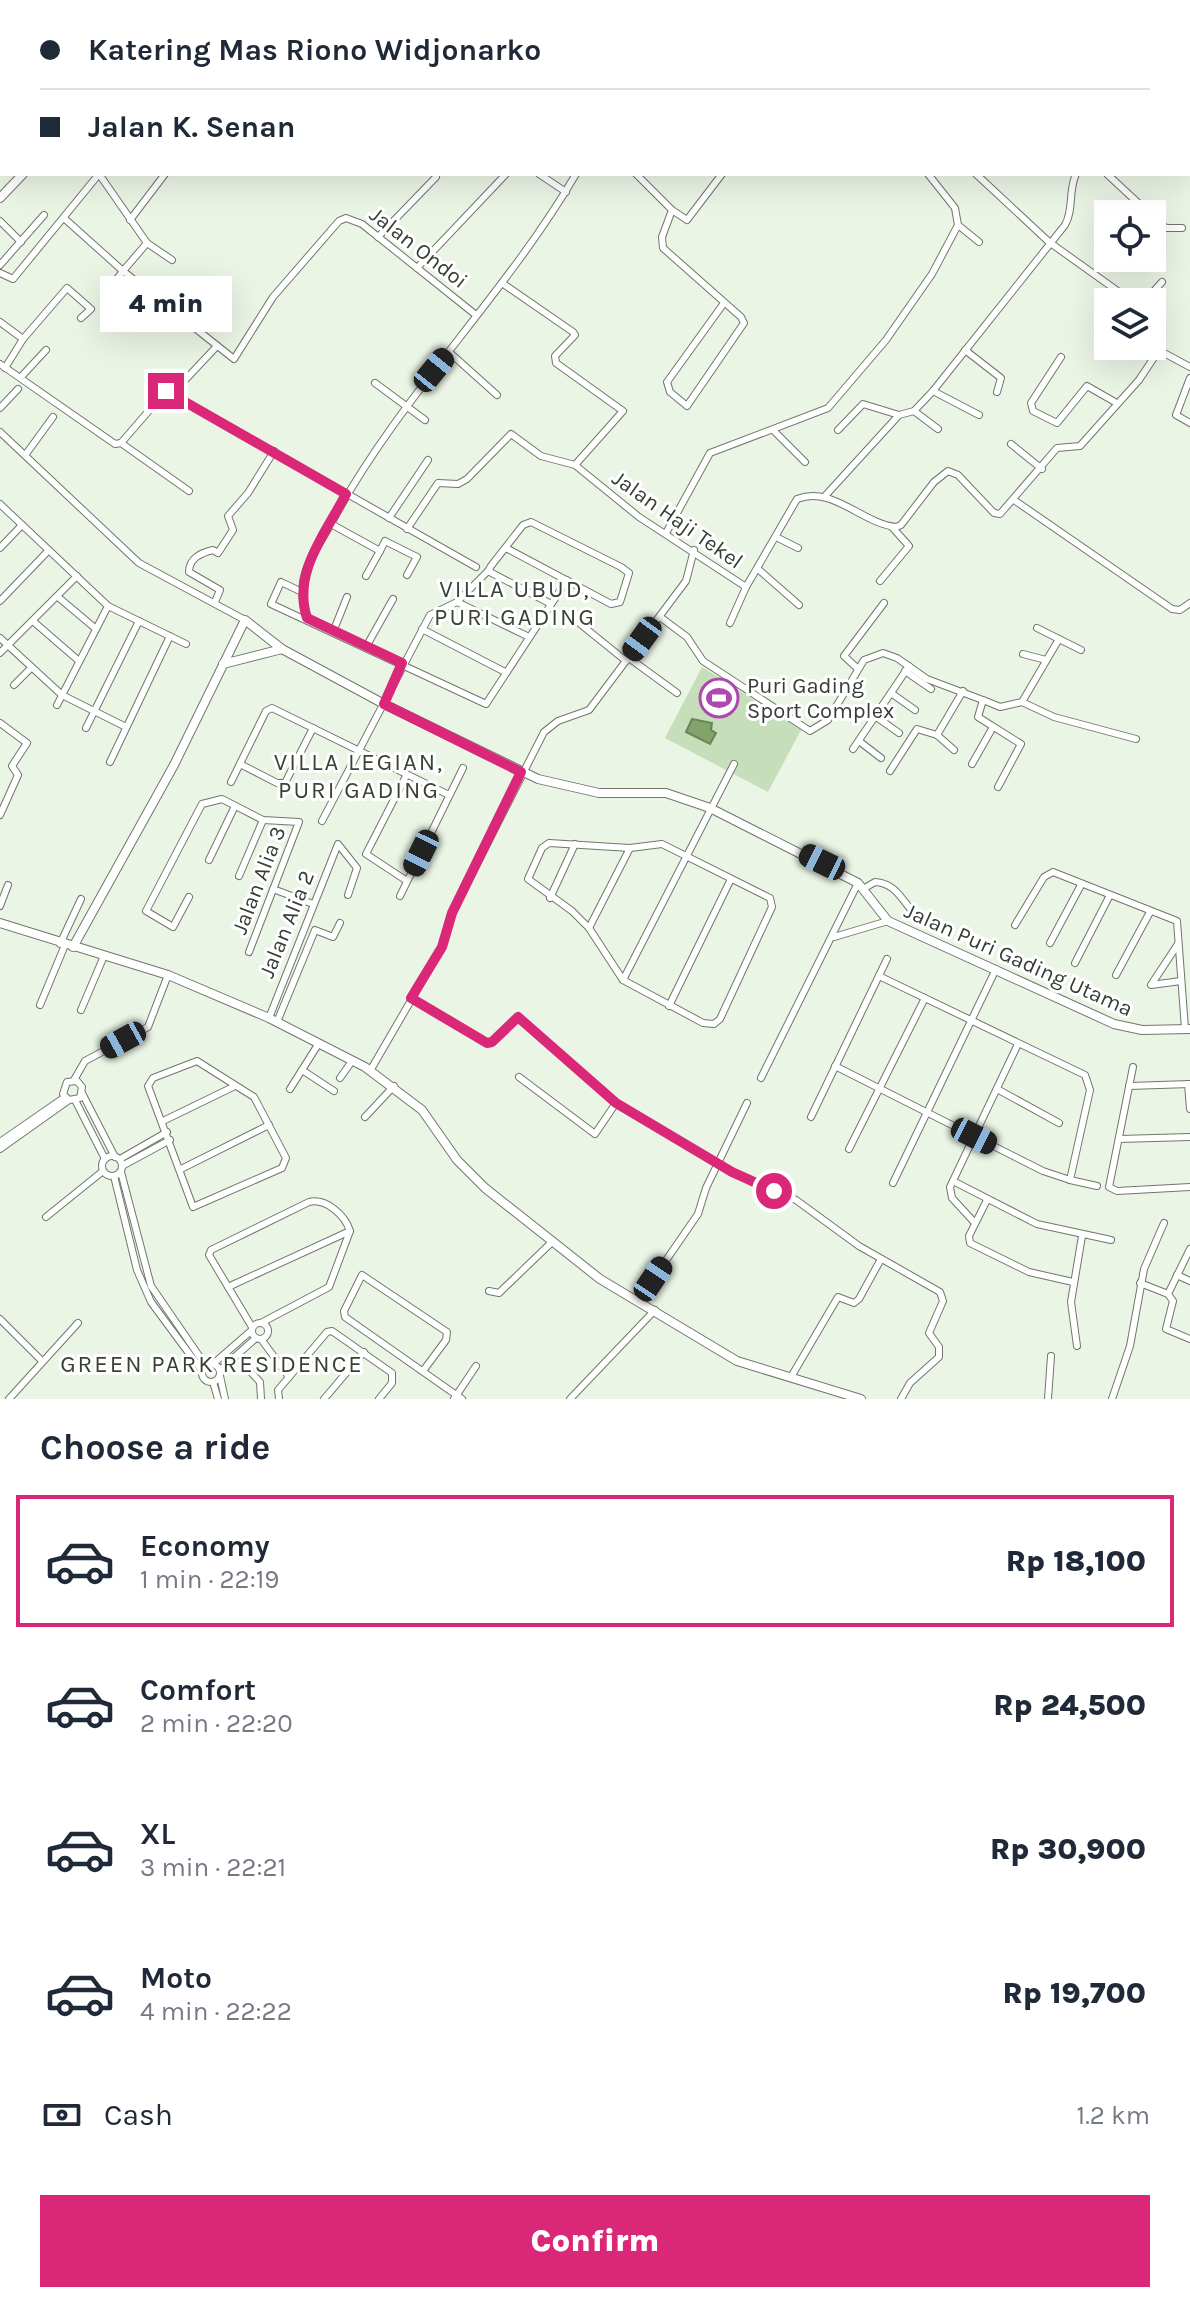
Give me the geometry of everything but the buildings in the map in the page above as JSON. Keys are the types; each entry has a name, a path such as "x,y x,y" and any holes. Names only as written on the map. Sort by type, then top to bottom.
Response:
{"street":[{"path":"0,198 21,176"},
{"path":"0,273 13,279 100,176"},
{"path":"102,176 147,243 172,260"},
{"path":"130,220 163,176"},
{"path":"417,268 504,176"},
{"path":"542,176 566,192"},
{"path":"307,618 302,592 307,569 346,494 406,407 546,226 575,176"},
{"path":"638,176 672,210 687,220 720,176"},
{"path":"666,533 710,453 774,431 835,402 886,340 932,274 958,225 955,208 930,176"},
{"path":"978,176 1049,242 1113,288"},
{"path":"838,430 863,404 899,415 914,411 933,391 1070,216 1071,185 1075,176"},
{"path":"1109,176 1135,200"},
{"path":"378,237 436,177"},
{"path":"672,210 662,237 663,248 741,317 743,327 687,406 670,392 667,382 724,303"},
{"path":"0,265 44,215"},
{"path":"65,219 123,271 217,346 172,394"},
{"name":"Jalan Ondoi","path":"217,346 234,359 239,354 273,297 339,221 355,220 476,315"},
{"path":"0,221 21,242"},
{"path":"958,225 979,242"},
{"path":"1166,228 1182,228"},
{"path":"107,292 147,243"},
{"path":"1157,288 1162,282"},
{"path":"502,283 573,332 575,335 555,356 556,363 623,411 575,465"},
{"path":"81,318 91,309 67,288 3,366 115,444 121,443 162,391 172,394 476,567"},
{"path":"0,322 23,339"},
{"path":"21,377 46,350"},
{"path":"965,350 1001,378 997,392"},
{"path":"449,352 497,395"},
{"path":"892,527 901,525 934,482 948,471 958,475 997,514 1014,500 1057,448 1080,446 1115,402 1139,380 1159,352 1190,367"},
{"path":"1061,357 1031,403 1033,411 1057,423 1087,386 1115,402"},
{"path":"1190,378 1176,415 1190,423"},
{"path":"375,383 425,420"},
{"path":"0,408 18,389"},
{"path":"933,391 979,415"},
{"path":"914,411 938,429"},
{"path":"880,581 909,546 892,527 853,512 825,496 899,415"},
{"path":"26,454 53,417"},
{"path":"774,431 805,462"},
{"path":"0,432 139,563 245,620 181,752 66,945"},
{"name":"Jalan Haji Tekel","path":"407,529 438,483 458,484 467,479 507,435 514,436 549,460 575,465 639,517 694,550 746,587 797,499 816,494 825,496"},
{"path":"121,443 189,491"},
{"path":"1011,444 1042,469"},
{"path":"215,602 220,590 189,572 189,566 198,554 213,550 218,553 233,530 228,516 248,493 274,451"},
{"path":"389,518 428,460"},
{"path":"1014,500 1172,609 1180,610 1190,603"},
{"path":"0,504 108,606 186,644"},
{"path":"322,821 422,629 437,609 457,602 488,571 523,525 532,522 621,567 630,576 622,597 616,603 506,548"},
{"path":"331,524 380,551"},
{"path":"0,548 22,525"},
{"path":"776,537 798,548"},
{"path":"366,576 385,541 417,557 407,575"},
{"path":"370,1071 442,947 452,913 544,732 558,721 589,710 686,581 694,550"},
{"path":"0,601 48,551"},
{"path":"758,569 799,605"},
{"path":"488,571 551,604"},
{"path":"0,653 77,576"},
{"path":"302,592 281,582 271,604 307,618 401,667 486,704 527,636 567,580"},
{"path":"730,623 746,587"},
{"path":"58,597 96,629"},
{"path":"333,632 347,597"},
{"path":"366,647 393,599"},
{"path":"457,602 527,636"},
{"path":"857,668 844,656 884,603"},
{"path":"57,705 108,606"},
{"path":"660,617 687,637 703,661 810,731 828,720 857,668 873,655 883,653 937,684 1000,707 1022,702 1054,717 1136,739"},
{"name":"Jalan Puri Gading Utama","path":"245,620 282,649 521,772 573,789 666,793 710,808 861,886 888,921 1122,1027 1185,1029"},
{"path":"86,728 139,621"},
{"path":"34,622 79,661"},
{"path":"579,623 677,693"},
{"path":"1037,628 1081,650"},
{"path":"422,629 505,672"},
{"path":"110,762 170,636"},
{"path":"0,638 62,695 126,727"},
{"path":"1022,702 1059,639"},
{"path":"223,664 282,649"},
{"path":"1023,654 1046,660"},
{"path":"14,685 31,668"},
{"path":"907,668 931,689"},
{"path":"853,749 907,668"},
{"path":"937,735 963,691"},
{"path":"891,693 915,710"},
{"path":"983,700 977,716 1021,744 998,787"},
{"path":"231,782 269,709 449,795"},
{"path":"875,716 899,733"},
{"path":"0,723 27,743 12,766 18,775 0,815"},
{"path":"972,764 993,727"},
{"path":"240,764 277,783 285,783 313,728"},
{"path":"890,771 917,729 937,735 954,750"},
{"path":"859,741 881,758"},
{"path":"623,980 734,764"},
{"path":"400,896 463,768"},
{"path":"406,776 366,854 407,881"},
{"path":"189,897 173,927 146,911 198,807 217,799 263,820 239,876"},
{"path":"209,860 234,808"},
{"name":"Jalan Alia 3","path":"249,952 299,822 263,820"},
{"name":"Jalan Alia 2","path":"273,1020 313,904 338,844 357,868 348,895"},
{"path":"550,898 575,844"},
{"path":"662,844 686,853 770,898 772,907 727,1006 720,1019 709,1025 623,980 589,928 572,911 532,884 528,875 545,845 630,848 662,844"},
{"path":"589,928 630,848"},
{"path":"1015,925 1049,872 1179,923 1185,1029"},
{"path":"669,1006 731,879"},
{"path":"761,1078 861,886 875,882 886,884 896,890 918,916 944,931"},
{"path":"0,906 8,885"},
{"path":"1050,943 1081,885"},
{"path":"273,889 313,904"},
{"path":"1075,963 1109,897"},
{"path":"40,1005 66,945 81,899"},
{"path":"1116,975 1150,912"},
{"path":"833,938 888,921"},
{"path":"0,923 168,975 273,1020 352,1061 394,1086 422,1110 469,1173 592,1274 728,1357 861,1399"},
{"path":"273,1020 315,930 333,937 340,923"},
{"path":"1178,944 1151,985 1181,981"},
{"path":"81,1010 104,956"},
{"path":"811,1117 887,959"},
{"path":"893,1183 996,969"},
{"path":"46,1217 103,1171 105,1159 63,1087 74,1080 85,1061 148,1027 168,975"},
{"path":"879,976 1089,1080 1090,1090 1070,1180"},
{"path":"411,998 487,1043 492,1042 518,1017 616,1103 718,1164 796,1200 881,1259 943,1296 929,1333 939,1347 939,1357 910,1383 901,1399"},
{"path":"849,1149 925,998"},
{"path":"290,1089 319,1043"},
{"path":"975,1223 952,1198 953,1181 1018,1044"},
{"path":"197,1061 236,1086 257,1100 286,1163 198,1206 190,1206 169,1136 148,1091 149,1082 187,1062 197,1061"},
{"path":"340,1078 352,1061"},
{"path":"835,1066 1070,1180 1097,1186"},
{"path":"1133,1067 1110,1188 1190,1187"},
{"path":"302,1070 334,1091"},
{"path":"519,1077 595,1134 616,1103"},
{"path":"74,1080 81,1085 82,1093 119,1163 151,1286 207,1367"},
{"path":"1129,1086 1189,1084 1190,1109"},
{"path":"163,1121 236,1086"},
{"path":"365,1117 394,1086"},
{"path":"997,1089 1059,1123"},
{"path":"0,1142 82,1093"},
{"path":"0,1149 70,1099"},
{"path":"638,1301 698,1214 747,1103"},
{"path":"181,1169 269,1125"},
{"path":"169,1136 119,1163 114,1176 137,1270 151,1302 207,1367 220,1373"},
{"path":"1119,1139 1190,1137"},
{"path":"105,1159 119,1163"},
{"path":"103,1171 114,1176"},
{"path":"953,1181 1037,1224 1111,1240"},
{"path":"987,1200 968,1239 977,1248 1029,1272 1073,1282"},
{"path":"289,1377 258,1339 209,1255 211,1250 309,1202 322,1201 335,1210 350,1231"},
{"path":"1112,1399 1130,1346 1140,1283 1164,1223"},
{"path":"213,1382 205,1380 207,1367 252,1328 329,1287 350,1231"},
{"path":"228,1287 350,1231"},
{"path":"1077,1346 1071,1311 1082,1236"},
{"path":"489,1291 499,1293 552,1242"},
{"path":"1168,1294 1190,1249"},
{"path":"791,1377 838,1297 854,1303 881,1259"},
{"path":"423,1371 446,1340 447,1332 362,1275 344,1311 345,1317 458,1398 476,1366"},
{"path":"1177,1275 1190,1281"},
{"path":"1140,1283 1168,1294 1173,1301 1166,1329 1190,1339"},
{"path":"570,1399 655,1310"},
{"path":"213,1382 268,1329 279,1314"},
{"path":"0,1319 42,1361"},
{"path":"9,1399 78,1323"},
{"path":"261,1323 268,1329"},
{"path":"279,1399 276,1393 330,1331 392,1373 392,1383 379,1399"},
{"path":"324,1399 364,1352"},
{"path":"1048,1399 1051,1356"},
{"path":"248,1369 260,1382 261,1399"},
{"path":"220,1373 225,1399"},
{"path":"213,1382 218,1399"},
{"path":"823,1399 829,1389"}],"shaded area":[{"name":"Puri Gading Sport Complex","path":"702,667 801,730 768,792 665,738"},
{"path":"692,719 712,723 711,730 716,733 710,744 686,732"}],"place":[{"name":"Puri Gading Sport Complex","path":"719,698"}],"district":[{"name":"VILLA UBUD, PURI GADING","path":"515,603"},
{"name":"VILLA LEGIAN, PURI GADING","path":"359,776"},
{"name":"GREEN PARK RESIDENCE","path":"212,1364"}],"route":[{"path":"166,391 346,494 303,580 302,600 307,618 402,663 384,704 521,772 452,913 442,947 411,998 487,1043 492,1042 513,1018 518,1017 616,1103 732,1172 774,1191"}]}
